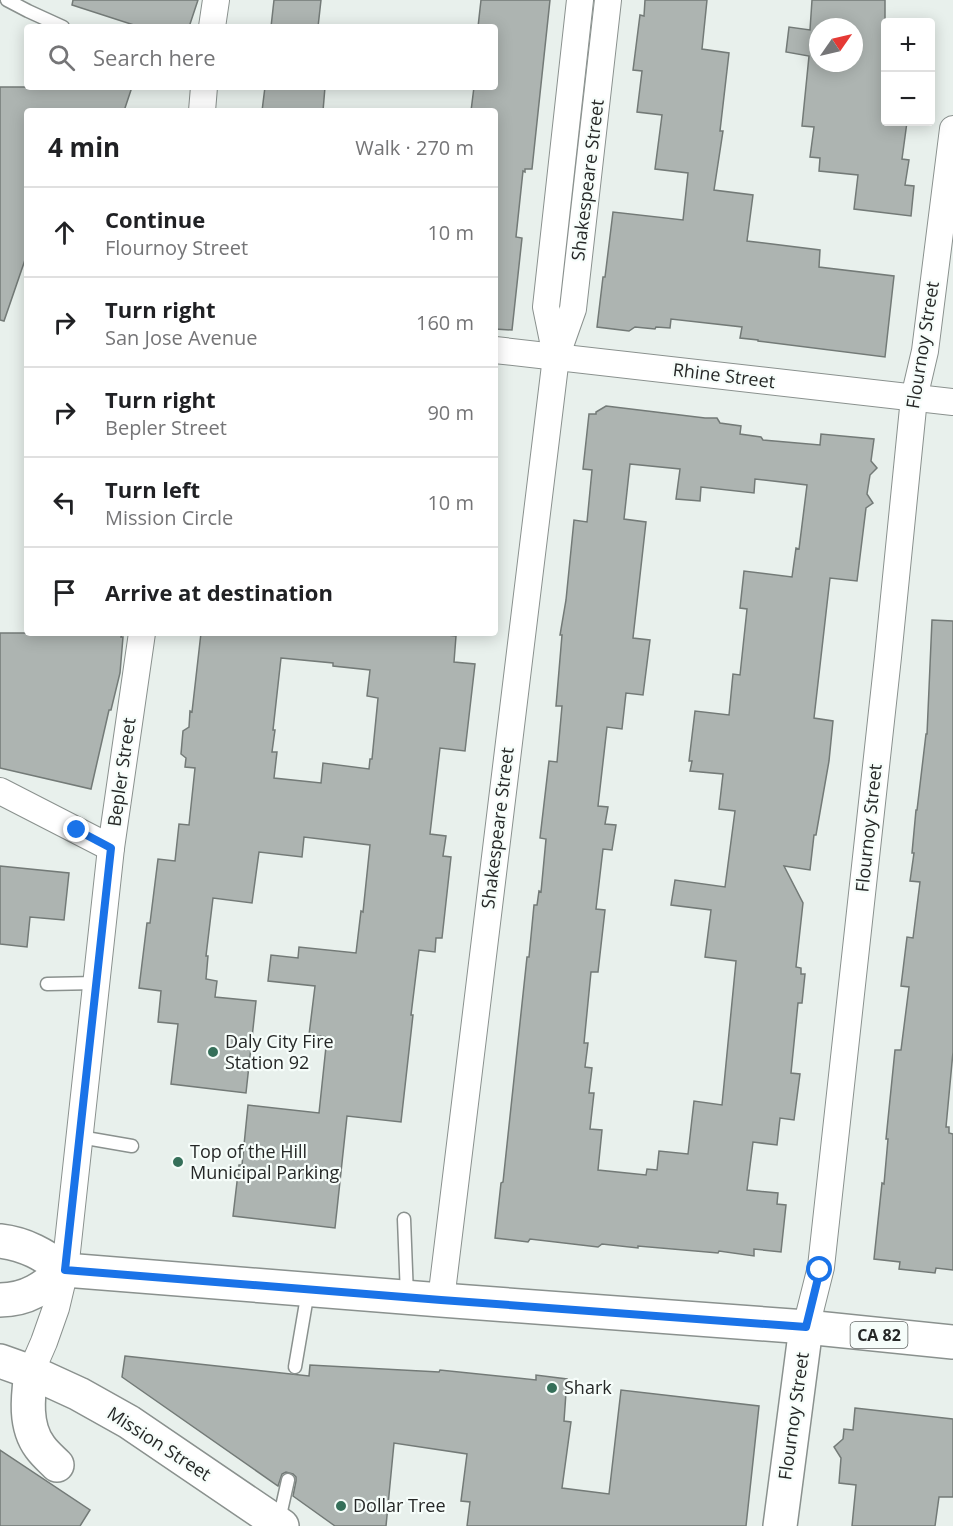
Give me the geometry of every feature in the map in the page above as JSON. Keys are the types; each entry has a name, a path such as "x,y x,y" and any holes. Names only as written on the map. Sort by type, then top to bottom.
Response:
{"main road":[{"name":"CA 82","path":"0,1241 17,1243 41,1254 65,1270 806,1327 953,1342"},
{"path":"0,1300 27,1297 47,1285 65,1270"},
{"name":"Flournoy Street","path":"780,1526 806,1327"},
{"name":"Mission Street","path":"0,1361 79,1394 129,1422 280,1525"},
{"path":"31,1372 28,1396 30,1423 39,1446 57,1465"}],"street":[{"path":"212,24 216,0"},
{"name":"Shakespeare Street","path":"556,357 546,307 580,0"},
{"name":"Shakespeare Street","path":"441,1300 556,357 573,309 608,0"},
{"path":"202,108 204,90"},
{"name":"Flournoy Street","path":"806,1327 821,1268 914,398 925,351 953,129"},
{"name":"Rhine Street","path":"498,350 953,402"},
{"name":"Bepler Street","path":"31,1372 56,1308 65,1270 111,848 142,636"},
{"path":"0,791 111,848"}],"lane":[{"path":"7,0 56,24"},
{"path":"47,984 96,983"},
{"path":"80,1137 132,1146"},
{"path":"404,1219 407,1297"},
{"path":"295,1367 309,1289"},
{"path":"280,1525 288,1480"}],"building":[{"path":"73,0 198,0 190,24 131,24 72,5"},
{"path":"274,0 321,0 318,24 271,24"},
{"path":"481,0 550,0 532,169 523,171 516,237 522,238 512,330 498,329 498,108 471,108 474,90 498,90 498,24 478,24"},
{"path":"645,0 707,0 702,49 729,53 720,131 723,131 714,190 753,195 747,241 820,250 819,267 894,276 885,357 740,338 742,327 671,319 670,328 635,327 629,331 597,327 613,212 683,220 688,173 655,169 662,115 637,112 642,71 633,70 640,15 644,16"},
{"path":"812,0 885,0 885,18 881,18 881,126 906,126 902,159 909,160 905,185 914,186 911,216 854,209 858,175 819,171 820,158 810,157 814,127 802,126 809,56 809,72 863,72 863,18 811,18"},
{"path":"789,27 809,30 809,56 786,52"},
{"path":"0,87 24,87 24,90 131,90 125,108 24,108 24,263 4,321 0,320"},
{"path":"265,90 325,90 323,108 262,108"},
{"path":"606,406 717,418 720,423 741,426 740,434 761,437 763,440 820,445 821,434 874,439 871,461 877,468 870,475 867,494 873,503 866,508 857,581 830,578 814,718 833,721 829,761 816,835 814,835 810,870 784,866 803,903 796,967 801,968 801,974 805,974 802,1003 798,1003 791,1073 800,1074 794,1120 780,1118 777,1145 753,1142 747,1190 778,1193 777,1204 786,1205 781,1252 754,1249 754,1256 719,1251 718,1253 602,1244 598,1247 530,1239 528,1242 495,1238 527,957 529,957 534,905 537,905 539,891 541,892 546,839 540,838 549,761 557,762 562,706 556,706 562,635 560,635 574,520 587,522 592,470 583,469 589,414 596,414","holes":["630,464 680,469 676,499 700,501 701,487 754,493 755,479 807,485 799,549 796,548 792,577 744,571 740,608 747,609 740,675 733,674 729,715 695,711 689,761 692,761 690,771 723,774 719,809 735,811 725,887 675,880 671,905 711,910 705,957 736,961 722,1105 694,1101 688,1154 659,1151 657,1170 647,1169 646,1175 598,1170 602,1130 590,1129 594,1093 589,1093 592,1068 585,1067 588,1043 584,1043 591,972 598,972 605,910 596,909 603,849 612,850 616,825 605,824 608,807 598,806 607,727 622,729 626,693 643,695 650,640 633,638 646,522 624,519"]},
{"path":"932,620 953,621 953,1052 946,1127 949,1127 949,1133 953,1134 953,1270 936,1268 935,1273 899,1269 900,1262 874,1259 882,1183 884,1184 895,1050 901,1050 909,987 901,986 907,937 913,938 920,882 910,881 916,810 927,734"},
{"path":"0,633 24,633 24,636 123,637 120,673 91,789 0,768"},
{"path":"201,636 456,636 454,662 475,664 465,751 440,748 430,834 446,836 443,856 451,857 442,938 436,938 435,952 419,950 401,1122 347,1116 335,1228 233,1216 239,1165 242,1165 248,1105 319,1113 327,1037 309,1035 315,986 268,981 271,955 298,958 299,947 356,953 370,845 304,837 302,857 259,852 252,903 213,898 206,956 208,956 206,979 217,981 215,997 256,1001 246,1093 171,1084 178,1024 158,1022 161,991 139,988 158,859 175,861 179,824 189,825 195,768 185,767 186,758 181,754 183,731 189,727 190,711 192,712","holes":["281,658 333,663 333,666 370,670 367,696 378,698 369,769 323,763 321,783 274,778 277,752 272,752 275,730 273,730"]},
{"path":"0,866 69,873 64,920 30,917 27,947 0,944"},
{"path":"125,1356 309,1376 310,1365 439,1372 440,1370 536,1380 536,1375 567,1379 564,1421 571,1422 562,1488 609,1494 621,1390 759,1406 746,1526 467,1526 470,1502 461,1501 467,1454 394,1443 386,1526 335,1526 293,1496 296,1477 293,1474 286,1472 282,1474 278,1486 122,1377"},
{"path":"855,1408 953,1419 953,1497 939,1497 935,1526 852,1526 856,1485 839,1483 841,1458 834,1447 843,1439 844,1429 853,1430"},
{"path":"0,1450 90,1510 80,1526 0,1526"}],"place":[{"name":"Daly City Fire Station 92","path":"213,1052"},
{"name":"Top of the Hill Municipal Parking","path":"178,1162"},
{"name":"Shark","path":"552,1388"},
{"name":"Dollar Tree","path":"341,1506"}],"route":[{"path":"77,830 111,848 65,1270 806,1327 820,1270"}]}
